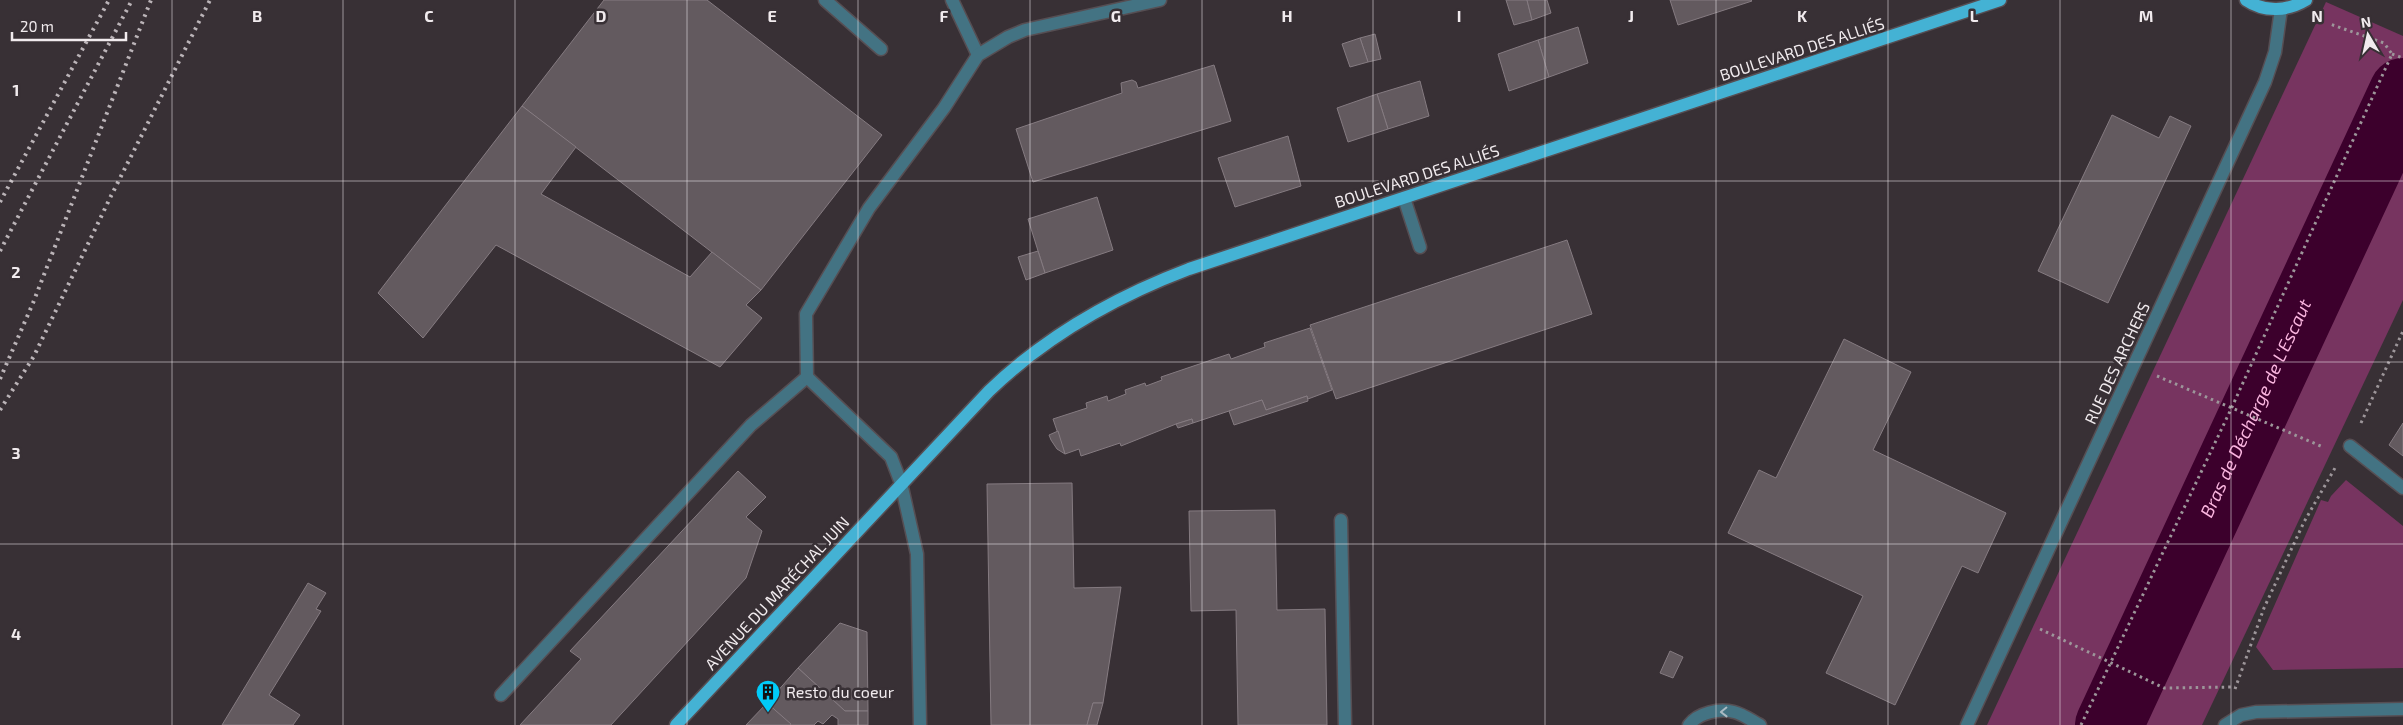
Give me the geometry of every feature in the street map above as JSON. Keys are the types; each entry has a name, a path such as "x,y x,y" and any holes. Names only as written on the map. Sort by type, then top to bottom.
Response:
{"main road":[{"name":"BOULEVARD DES ALLIÉS","path":"901,483 1009,372 1055,336 1112,302 1189,269 2000,0"},
{"path":"2246,0 2265,8 2281,9 2306,0"},
{"name":"AVENUE DU MARÉCHAL JUIN","path":"676,725 901,483"}],"street":[{"path":"825,0 881,49"},
{"path":"952,0 978,55"},
{"path":"920,725 917,554 901,483 891,457 808,377 806,314 869,208 944,108 978,55 1024,30 1160,0"},
{"name":"RUE DES ARCHERS","path":"1967,725 2265,82 2275,52 2281,9"},
{"path":"1404,198 1420,246"},
{"path":"501,696 751,425 808,377"},
{"path":"2350,446 2403,488"},
{"path":"1341,520 1345,725"},
{"path":"2225,725 2241,715 2256,712 2403,709"},
{"path":"1689,725 1694,719 1705,713 1735,712 1760,725"}],"path":[{"path":"2330,24 2384,44 2392,54 2403,58"},
{"path":"2081,725 2112,665 2232,407 2392,54"},
{"path":"2016,618 2164,688 2235,687 2264,608 2304,522 2326,481 2350,446 2403,331"},
{"path":"2133,366 2324,448 2350,446"}],"shaded area":[{"path":"2326,2 2403,36 2403,300 2202,725 1987,725"},
{"path":"2346,480 2403,526 2403,668 2273,670 2256,647 2321,500 2328,502"}],"building":[{"path":"604,0 707,0 882,135 761,290 522,106"},
{"path":"1506,0 1527,0 1532,20 1514,25"},
{"path":"1527,0 1547,0 1551,13 1532,20"},
{"path":"1670,0 1751,0 1752,1 1678,25"},
{"path":"1578,27 1588,63 1549,77 1538,40"},
{"path":"1375,34 1381,59 1368,62 1360,38"},
{"path":"1360,38 1368,62 1350,67 1342,44"},
{"path":"1538,40 1549,77 1509,91 1498,54"},
{"path":"1214,65 1231,121 1033,182 1016,129 1122,93 1121,83 1132,80 1136,82 1138,88"},
{"path":"1420,81 1429,116 1388,129 1377,94"},
{"path":"1377,94 1388,129 1348,142 1337,108"},
{"path":"522,106 576,147 541,194 690,277 712,252 761,290 746,305 762,318 720,367 496,245 423,338 378,293"},
{"path":"2112,115 2159,138 2170,116 2191,126 2108,303 2038,271"},
{"path":"1288,136 1301,186 1235,207 1218,158"},
{"path":"1097,197 1113,250 1045,273 1028,219"},
{"path":"1567,240 1592,314 1336,399 1310,325"},
{"path":"1038,251 1045,273 1026,280 1018,257"},
{"path":"1310,328 1332,390 1308,399 1307,396 1266,410 1262,400 1193,423 1192,419 1176,424 1121,446 1120,443 1081,456 1079,449 1065,454 1053,419 1087,408 1086,403 1107,396 1108,401 1126,394 1125,390 1145,383 1146,386 1162,380 1161,377 1229,354 1231,359 1265,347 1264,343"},
{"path":"1844,339 1911,372 1873,450 2006,513 1978,573 1962,566 1895,705 1826,673 1863,596 1728,533 1759,470 1776,478"},
{"path":"1307,396 1308,401 1234,425 1229,411 1262,400 1266,410"},
{"path":"1192,419 1193,423 1178,428 1176,424"},
{"path":"2403,423 2403,456 2389,445"},
{"path":"1058,431 1065,454 1057,449 1049,435"},
{"path":"738,471 766,497 746,517 762,531 746,578 611,725 520,725 581,659 570,651"},
{"path":"1072,483 1074,588 1121,587 1103,703 1093,703 1087,725 991,725 987,484"},
{"path":"1275,510 1277,610 1325,609 1327,725 1238,725 1236,610 1191,611 1189,511"},
{"path":"308,583 326,593 316,609 321,611 269,695 300,715 293,725 222,725"},
{"path":"840,623 867,632 868,711 845,711 798,668"},
{"path":"1670,651 1683,657 1673,678 1660,673"},
{"path":"798,668 845,711 868,711 868,725 838,725 838,719 832,715 823,724 818,721 814,725 791,725 767,703"},
{"name":"Resto du coeur","path":"767,703 791,724 746,725"},
{"path":"1093,703 1103,703 1097,725 1087,725"}],"waterway":[{"name":"Bras de Décharge de L'Escaut","path":"2109,725 2403,92"}],"railway":[{"path":"0,202 109,0"},
{"path":"0,251 132,0"},
{"path":"0,379 33,303 151,0"},
{"path":"0,410 34,356 111,196 210,0"}],"place":[{"name":"Resto du coeur","path":"768,713"}]}
